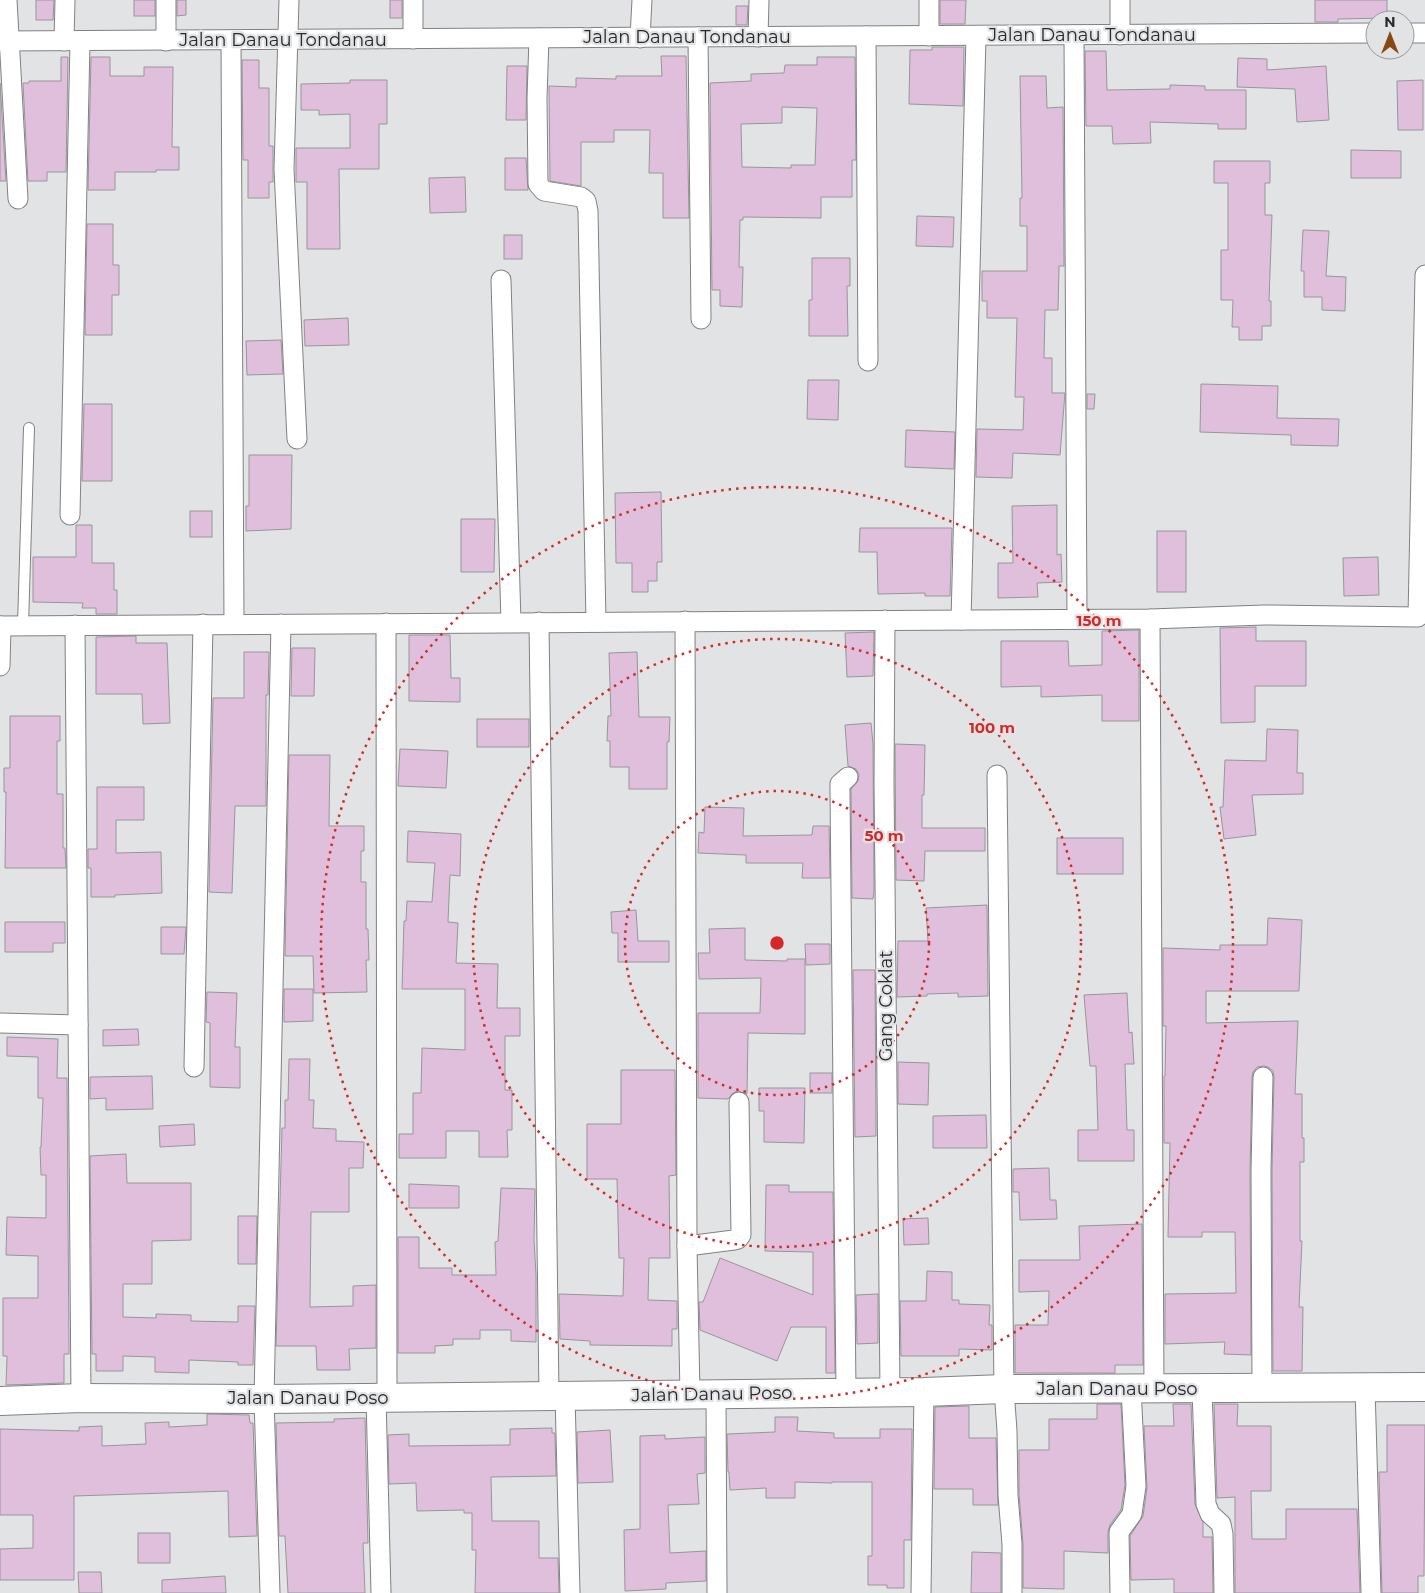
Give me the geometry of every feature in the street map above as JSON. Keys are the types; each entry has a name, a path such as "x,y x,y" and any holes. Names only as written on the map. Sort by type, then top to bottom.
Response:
{"street":[{"path":"7,0 4,41 12,81 18,198"},
{"path":"65,0 72,41 70,515"},
{"path":"166,0 166,40"},
{"path":"289,0 284,169 296,439"},
{"path":"413,0 413,39"},
{"path":"640,38 642,0"},
{"path":"758,37 759,0"},
{"path":"929,0 929,36"},
{"path":"1120,0 1120,34"},
{"name":"Jalan Danau Tondanau","path":"4,41 1365,33"},
{"path":"1074,35 1077,619"},
{"path":"866,36 868,360"},
{"path":"961,620 976,36"},
{"path":"698,37 701,319"},
{"path":"539,38 537,98 538,184 544,192 581,197 586,201 588,211 596,622"},
{"path":"231,40 234,624"},
{"path":"0,666 0,626 23,625 1150,619 1264,615 1418,617 1425,275"},
{"path":"500,280 511,622"},
{"path":"1120,1593 1118,1532 1132,1514 1136,1486 1143,1389 1150,619"},
{"name":"Gang Coklat","path":"886,620 884,782 890,1392"},
{"path":"685,621 687,1246 703,1394 717,1593"},
{"path":"539,622 557,1395 570,1593"},
{"path":"381,1593 386,623"},
{"path":"194,1067 203,624"},
{"path":"270,1593 264,1398 281,624"},
{"path":"75,625 81,1398"},
{"path":"997,775 1004,1390 1012,1544 1012,1593"},
{"path":"846,1392 840,784 848,777"},
{"path":"0,1023 78,1025"},
{"path":"1262,1388 1261,1171 1263,1077"},
{"path":"687,1246 734,1240 741,1235 739,1102"},
{"name":"Jalan Danau Poso","path":"0,1401 81,1398 382,1397 1425,1386"},
{"path":"1365,1387 1371,1593"},
{"path":"1202,1389 1206,1504 1210,1514 1220,1524 1224,1593"},
{"path":"921,1593 924,1392"}],"lane":[{"path":"23,625 29,428"}],"building":[{"path":"36,0 54,0 53,20 36,20"},
{"path":"134,0 155,0 155,16 134,16"},
{"path":"177,0 186,0 186,15 177,16"},
{"path":"390,0 402,0 402,18 390,18"},
{"path":"940,0 966,0 965,24 940,24"},
{"path":"1315,0 1387,0 1387,10 1365,10 1365,18 1338,19 1338,22 1315,22"},
{"path":"736,6 748,6 747,25 736,25"},
{"path":"932,47 964,47 963,106 909,104 910,50 932,50"},
{"path":"1085,51 1106,51 1107,90 1170,89 1170,85 1205,86 1205,90 1246,90 1246,129 1218,129 1218,124 1150,122 1151,143 1113,144 1112,126 1086,126"},
{"path":"661,56 686,56 689,218 663,218 663,173 649,173 650,130 614,130 614,142 581,142 581,186 550,181 549,86 576,87 576,78 616,79 616,76 662,76"},
{"path":"61,57 68,57 66,172 47,172 47,181 28,181 23,83 29,83 29,81 61,81"},
{"path":"91,57 110,57 110,76 144,76 144,67 173,67 172,147 179,147 179,170 115,172 115,190 88,190"},
{"path":"817,57 855,57 856,160 852,160 852,197 821,197 821,218 743,217 743,220 740,220 739,267 743,267 742,307 720,306 720,290 712,290 710,83 751,81 751,74 784,73 785,65 817,65","holes":["782,107 817,108 815,165 791,165 791,168 742,167 741,124 782,123"]},
{"path":"1238,58 1267,59 1267,70 1326,66 1329,120 1297,122 1295,89 1237,87"},
{"path":"242,60 259,60 259,88 269,88 269,146 273,146 273,182 269,182 269,198 248,198 248,160 243,160"},
{"path":"507,66 527,66 526,120 506,120"},
{"path":"1020,76 1046,76 1047,108 1063,107 1064,266 1059,266 1058,310 1045,310 1044,358 1052,358 1052,393 1065,393 1060,455 1013,453 1012,478 976,477 977,429 1023,430 1024,397 1015,397 1017,318 987,318 987,301 982,301 982,271 1027,271 1027,226 1020,226 1020,198 1022,198"},
{"path":"350,80 387,80 387,124 379,124 379,169 339,169 340,249 307,249 307,182 296,182 296,148 350,148 350,114 319,115 319,110 301,110 301,84 350,83"},
{"path":"1423,80 1423,130 1398,130 1397,81"},
{"path":"0,83 6,181 0,181"},
{"path":"1351,150 1401,151 1401,178 1351,178"},
{"path":"505,158 526,158 528,190 505,190"},
{"path":"1214,161 1270,161 1270,183 1265,183 1265,215 1272,215 1269,301 1271,301 1271,326 1262,326 1262,340 1239,340 1239,327 1232,327 1233,300 1221,300 1221,250 1228,250 1228,183 1214,183"},
{"path":"465,177 466,212 430,213 429,178"},
{"path":"917,216 954,217 953,247 916,246"},
{"path":"87,224 113,224 113,265 119,265 119,295 112,295 112,335 85,335"},
{"path":"1303,230 1329,231 1326,276 1346,277 1345,311 1322,310 1322,297 1304,297 1304,271 1301,271"},
{"path":"504,235 522,235 522,259 504,259"},
{"path":"812,258 850,258 850,286 847,286 848,336 809,336 809,300 812,300"},
{"path":"348,318 349,345 305,346 304,320"},
{"path":"281,340 283,374 247,375 246,341"},
{"path":"808,380 839,380 838,420 807,419"},
{"path":"1201,384 1278,386 1277,418 1339,419 1338,446 1291,445 1291,435 1200,432"},
{"path":"1087,394 1095,394 1094,409 1087,409"},
{"path":"84,404 112,404 112,481 82,481"},
{"path":"906,430 955,432 954,469 905,467"},
{"path":"249,455 292,455 291,529 246,531 246,506 249,506"},
{"path":"661,492 662,562 657,562 657,581 648,581 648,592 632,592 632,563 616,563 615,493"},
{"path":"1057,505 1057,555 1061,554 1062,582 1037,583 1038,597 998,598 998,563 1013,563 1012,506"},
{"path":"190,511 212,511 212,537 190,537"},
{"path":"461,519 495,519 494,572 461,572"},
{"path":"76,525 92,525 92,563 114,563 114,590 117,590 117,614 96,614 96,608 82,608 83,603 33,602 33,557 76,557"},
{"path":"860,528 952,528 950,596 925,596 925,593 878,594 877,552 859,552"},
{"path":"1157,531 1186,531 1186,592 1157,592"},
{"path":"1378,557 1379,595 1344,596 1343,558"},
{"path":"1256,627 1256,641 1306,641 1306,686 1255,686 1255,722 1221,723 1220,628"},
{"path":"1139,630 1139,721 1102,721 1102,695 1041,697 1041,686 1001,687 1001,641 1068,641 1069,666 1102,665 1102,631"},
{"path":"874,632 873,676 847,677 845,633"},
{"path":"409,635 450,635 451,678 460,678 460,702 409,701"},
{"path":"136,636 136,643 167,643 170,723 143,724 142,694 96,694 96,637"},
{"path":"292,648 315,648 314,696 291,696"},
{"path":"244,652 269,652 268,695 266,695 266,806 235,806 232,893 209,892 213,698 244,698"},
{"path":"637,652 639,717 670,717 669,742 667,742 667,789 629,789 629,767 610,767 610,741 607,741 608,716 611,716 609,653"},
{"path":"10,716 60,716 60,741 57,741 57,794 63,794 63,848 65,848 66,868 5,868 6,792 4,792 4,768 10,768"},
{"path":"477,719 529,719 529,747 477,747"},
{"path":"871,723 873,744 874,892 873,899 852,898 851,789 858,781 859,775 856,769 848,766 845,725"},
{"path":"1267,729 1298,730 1297,773 1303,773 1303,794 1252,795 1256,835 1224,839 1220,807 1223,807 1225,760 1266,761"},
{"path":"895,744 925,745 922,828 985,828 985,851 925,851 924,881 896,880"},
{"path":"400,749 448,751 446,788 398,786"},
{"path":"289,755 330,755 329,826 364,826 364,851 361,851 361,882 366,882 366,929 368,929 369,960 366,960 367,992 314,993 313,956 285,956"},
{"path":"97,787 144,787 144,820 116,820 116,853 161,852 162,893 91,897 91,868 88,868 88,849 97,849"},
{"path":"705,807 744,808 743,836 812,835 813,826 829,826 830,878 802,878 803,863 746,863 746,855 698,853 699,832 704,833"},
{"path":"408,831 461,834 460,876 450,875 448,922 458,923 456,963 498,964 497,1008 520,1008 520,1036 505,1036 505,1090 512,1090 512,1130 507,1130 508,1157 479,1157 479,1131 446,1131 446,1158 399,1158 399,1134 413,1134 413,1093 421,1093 422,1048 465,1050 465,989 402,989 404,921 406,921 407,901 432,902 435,863 407,862"},
{"path":"1057,838 1123,838 1123,874 1057,874"},
{"path":"987,905 988,996 958,997 958,993 897,997 898,941 928,941 926,908"},
{"path":"636,910 638,941 669,941 669,962 618,962 618,933 612,933 611,912"},
{"path":"1268,918 1302,920 1299,991 1206,991 1206,1023 1298,1021 1295,1094 1302,1094 1302,1138 1304,1138 1304,1162 1300,1162 1300,1241 1302,1241 1299,1307 1303,1307 1302,1371 1273,1371 1272,1171 1274,1077 1273,1071 1264,1066 1257,1067 1252,1077 1250,1171 1251,1355 1224,1354 1225,1342 1165,1344 1165,1294 1236,1293 1235,1232 1202,1232 1202,1237 1168,1237 1170,1143 1164,1143 1166,1026 1163,1026 1163,948 1220,950 1220,945 1267,945"},
{"path":"5,922 65,922 65,943 53,943 53,952 5,952"},
{"path":"161,927 186,927 184,954 161,954"},
{"path":"745,928 745,960 787,961 787,959 805,959 805,1034 748,1033 747,1094 738,1091 733,1093 728,1099 698,1098 698,1013 760,1013 761,978 699,979 698,953 710,953 709,929"},
{"path":"805,944 830,944 830,964 806,965"},
{"path":"853,970 875,970 876,1136 855,1137"},
{"path":"284,989 313,989 313,1021 284,1022"},
{"path":"207,992 237,993 235,1047 240,1047 240,1088 210,1087 210,1023 206,1022"},
{"path":"1127,993 1129,1033 1132,1032 1134,1064 1125,1064 1127,1130 1134,1130 1134,1161 1078,1161 1078,1130 1098,1130 1096,1066 1090,1066 1084,995"},
{"path":"138,1029 139,1045 103,1046 103,1030"},
{"path":"7,1037 58,1039 57,1078 67,1078 69,1354 64,1354 64,1383 6,1385 7,1356 3,1356 3,1298 38,1298 38,1256 6,1255 7,1217 46,1218 46,1175 41,1175 40,1147 43,1098 38,1098 38,1057 7,1056"},
{"path":"289,1059 310,1059 309,1100 314,1100 313,1128 336,1129 336,1141 364,1142 363,1168 349,1168 349,1212 311,1212 310,1307 353,1306 353,1286 376,1285 376,1348 349,1349 350,1370 317,1370 316,1346 276,1346 282,1128 285,1128 285,1100 288,1100"},
{"path":"898,1062 929,1063 928,1105 898,1104"},
{"path":"621,1070 675,1070 676,1175 669,1176 670,1258 649,1258 648,1300 677,1301 677,1329 672,1329 672,1346 590,1345 590,1341 560,1339 559,1294 623,1296 624,1258 619,1258 617,1179 587,1179 587,1124 621,1124"},
{"path":"810,1073 832,1073 832,1093 810,1093"},
{"path":"152,1076 153,1109 106,1110 106,1098 90,1099 90,1077"},
{"path":"759,1088 805,1088 804,1143 764,1142 764,1111 759,1111"},
{"path":"986,1115 987,1148 933,1148 933,1116"},
{"path":"194,1124 195,1145 160,1147 159,1126"},
{"path":"126,1154 127,1183 191,1183 191,1240 152,1241 152,1284 123,1284 123,1317 156,1318 156,1314 191,1315 191,1321 238,1322 238,1306 255,1306 253,1365 238,1365 238,1362 189,1360 189,1373 155,1372 155,1357 123,1356 123,1371 96,1371 96,1354 92,1354 90,1156"},
{"path":"1049,1168 1050,1200 1056,1200 1057,1219 1020,1220 1019,1192 1013,1192 1013,1169"},
{"path":"409,1184 459,1186 459,1208 409,1208"},
{"path":"766,1185 789,1185 789,1192 833,1192 835,1373 826,1373 826,1327 791,1327 777,1361 700,1330 699,1302 703,1302 720,1258 813,1295 813,1252 765,1251"},
{"path":"501,1188 535,1189 536,1342 511,1341 511,1330 480,1330 480,1339 453,1339 453,1345 435,1346 435,1353 398,1353 398,1237 419,1237 419,1268 452,1268 452,1275 496,1275 495,1242 498,1241"},
{"path":"238,1216 257,1216 256,1264 238,1264"},
{"path":"928,1218 929,1244 904,1245 903,1219"},
{"path":"1142,1224 1143,1365 1115,1365 1115,1373 1015,1373 1015,1325 1048,1325 1049,1291 1019,1292 1019,1260 1080,1260 1079,1226"},
{"path":"927,1271 952,1272 952,1300 959,1300 959,1304 990,1305 989,1325 992,1325 992,1350 959,1349 959,1356 901,1356 900,1301 926,1301"},
{"path":"878,1294 878,1343 857,1344 856,1295"},
{"path":"1097,1404 1121,1404 1125,1485 1121,1510 1110,1525 1108,1532 1108,1553 1064,1551 1064,1589 1023,1588 1019,1450 1049,1450 1049,1419 1097,1419"},
{"path":"1173,1404 1191,1404 1195,1504 1203,1522 1203,1537 1212,1537 1213,1593 1174,1593 1174,1579 1131,1580 1130,1536 1143,1516 1147,1488 1144,1426 1174,1426"},
{"path":"1214,1404 1238,1404 1237,1426 1271,1426 1271,1491 1251,1491 1252,1539 1286,1539 1286,1509 1357,1509 1360,1593 1235,1593 1235,1497 1217,1498"},
{"path":"969,1406 969,1438 996,1438 998,1505 973,1505 973,1489 934,1489 935,1407"},
{"path":"207,1414 249,1415 250,1423 253,1423 257,1536 229,1537 228,1491 74,1496 74,1580 0,1580 0,1549 33,1548 33,1515 0,1515 0,1429 79,1431 79,1427 102,1426 102,1446 146,1444 145,1423 169,1422 169,1427 207,1425"},
{"path":"775,1417 798,1417 797,1431 834,1433 834,1438 880,1438 880,1429 912,1429 911,1540 904,1540 904,1588 887,1588 887,1585 868,1585 868,1556 872,1556 872,1482 795,1482 795,1498 766,1498 766,1488 730,1490 727,1434 775,1432"},
{"path":"365,1418 368,1543 363,1543 365,1593 288,1593 285,1536 279,1536 276,1423 334,1422 334,1419"},
{"path":"1387,1425 1425,1425 1424,1576 1418,1576 1418,1593 1382,1593 1379,1472 1387,1472"},
{"path":"552,1428 552,1433 555,1433 556,1476 491,1477 492,1521 539,1521 539,1558 558,1558 559,1593 475,1593 476,1550 472,1550 472,1513 464,1513 464,1510 417,1511 416,1483 389,1484 388,1435 409,1434 409,1446 510,1445 510,1429"},
{"path":"610,1430 613,1482 578,1483 577,1432"},
{"path":"665,1435 665,1439 705,1437 705,1473 697,1474 699,1504 668,1505 670,1553 706,1551 706,1581 666,1583 666,1589 625,1591 624,1530 640,1529 640,1436"},
{"path":"138,1533 170,1533 170,1563 138,1563"},
{"path":"972,1552 1001,1553 1001,1593 971,1593"},
{"path":"78,1572 101,1572 102,1593 79,1593"},
{"path":"225,1576 226,1593 162,1593 162,1580"}]}
